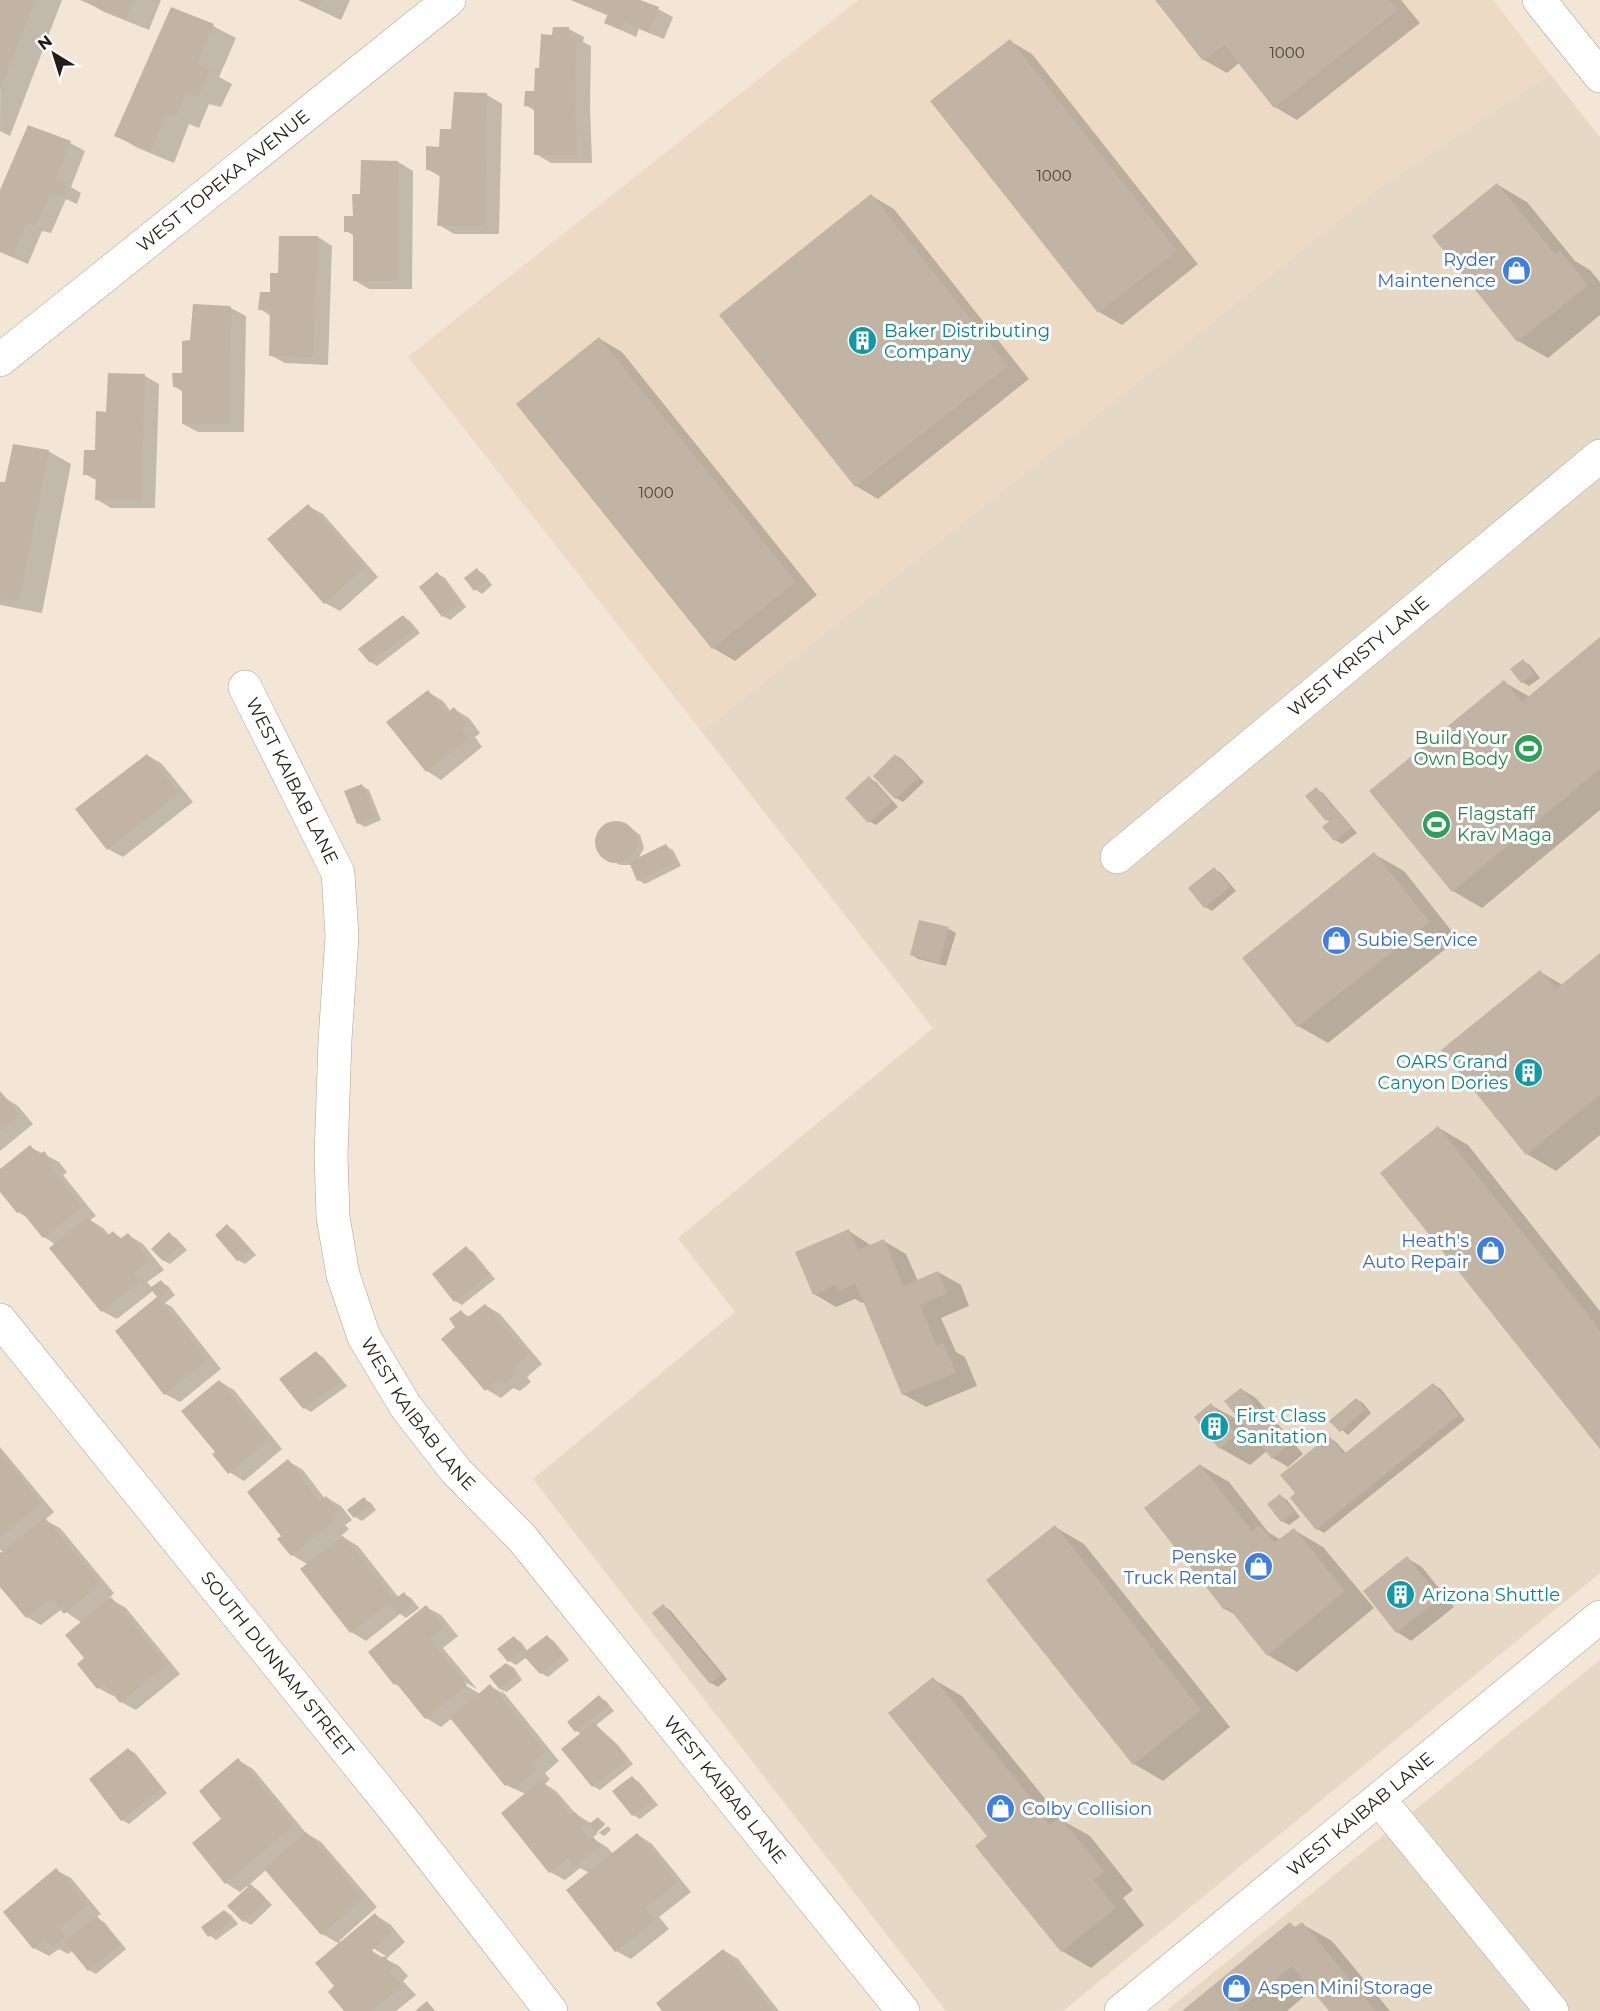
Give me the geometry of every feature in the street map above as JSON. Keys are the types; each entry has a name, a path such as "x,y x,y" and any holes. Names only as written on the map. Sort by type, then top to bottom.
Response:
{"street":[{"path":"1539,0 1600,76"},
{"name":"WEST TOPEKA AVENUE","path":"0,360 449,1"},
{"name":"WEST KRISTY LANE","path":"1117,857 1600,456"},
{"name":"WEST KAIBAB LANE","path":"244,687 338,873 342,936 331,1156 333,1217 343,1275 364,1337 406,1407 456,1471 522,1538 903,2011"},
{"name":"SOUTH DUNNAM STREET","path":"0,1320 398,1814 551,2011"},
{"name":"WEST KAIBAB LANE","path":"1121,2011 1600,1617"},
{"path":"1379,1799 1552,2011"}],"shaded area":[{"path":"858,0 1493,0 1550,74 1382,186 702,732 408,357"},
{"path":"1550,74 1600,137 1600,1573 1063,2011 946,2011 533,1479 735,1312 678,1238 933,1028 702,732 1382,186"},
{"path":"1600,1660 1600,2011 1166,2011"}],"building":[{"path":"0,0 35,0 0,91"},
{"path":"80,0 134,0 126,19"},
{"path":"300,0 322,0 318,8"},
{"path":"571,0 640,0 659,7 649,32 624,22 621,30 604,23 608,14"},
{"path":"1155,0 1390,0 1398,10 1274,108 1224,45 1203,61"},
{"path":"171,7 214,24 197,64 210,70 198,96 186,92 176,116 166,113 151,151 114,136"},
{"path":"553,27 569,27 569,35 576,36 577,155 534,155 534,107 524,106 525,91 534,91 535,68 539,68 541,34 552,35"},
{"name":"Baker Distributing Company","path":"1010,39 1177,251 1098,313 930,101"},
{"path":"454,92 487,93 485,226 437,226 440,171 426,170 426,146 439,147 440,129 451,129"},
{"path":"28,125 71,141 56,179 67,183 62,197 51,192 36,226 27,223 13,257 0,251 0,190"},
{"path":"361,160 398,161 397,281 353,281 353,232 344,232 344,216 353,216 352,194 360,194"},
{"name":"Ryder Maintenence","path":"1497,183 1556,255 1560,251 1588,285 1517,342 1432,236"},
{"name":"Baker Distributing Company","path":"871,194 1008,366 855,487 719,315"},
{"path":"279,236 318,236 313,357 269,356 270,310 258,310 260,292 270,292 270,273 278,273"},
{"path":"193,304 231,306 230,424 182,424 182,388 173,387 172,373 182,373 182,341 190,340"},
{"path":"599,337 796,582 712,649 516,404"},
{"path":"108,373 145,374 141,500 95,500 96,475 83,475 84,450 95,450 96,411 106,412"},
{"path":"13,444 49,450 19,601 0,598 0,482 5,482"},
{"path":"308,504 364,567 324,604 267,539"},
{"path":"477,568 486,581 474,591 464,578"},
{"path":"437,572 460,603 442,617 419,587"},
{"path":"403,615 414,629 370,663 358,649"},
{"path":"1600,637 1600,769 1452,892 1369,791 1504,680 1522,702"},
{"path":"1523,659 1534,673 1521,683 1510,669"},
{"path":"428,690 446,714 454,707 466,724 461,728 469,738 426,772 386,722"},
{"path":"147,754 179,793 107,850 75,809"},
{"path":"895,754 918,778 895,799 873,776"},
{"path":"869,776 892,802 868,823 845,798"},
{"path":"362,784 375,816 357,824 344,791"},
{"path":"1316,787 1339,813 1326,821 1305,796"},
{"path":"1339,813 1351,828 1334,841 1322,827"},
{"path":"616,821 631,827 637,842 631,857 616,863 601,857 595,842 601,827"},
{"path":"666,844 675,862 637,881 629,862"},
{"path":"1374,852 1430,922 1297,1027 1242,958"},
{"path":"1214,867 1230,887 1204,908 1188,888"},
{"path":"919,920 949,927 939,963 910,955"},
{"name":"OARS Grand Canyon Dories","path":"1600,953 1600,1095 1526,1155 1441,1050 1540,970 1556,989"},
{"path":"3,1096 19,1115 0,1131 0,1098"},
{"name":"Heath's Auto Repair","path":"1438,1126 1600,1330 1600,1449 1380,1173"},
{"path":"30,1145 39,1155 44,1151 53,1163 49,1166 82,1207 43,1238 21,1211 17,1213 0,1192 0,1169"},
{"path":"88,1217 106,1237 113,1231 120,1239 128,1233 150,1261 133,1273 140,1281 101,1312 49,1248"},
{"path":"227,1224 250,1251 237,1261 215,1235"},
{"path":"849,1229 858,1250 884,1239 903,1286 938,1271 947,1293 920,1305 937,1346 943,1343 956,1373 902,1395 856,1284 839,1291 836,1285 813,1295 795,1252"},
{"path":"169,1232 181,1245 163,1261 151,1249"},
{"path":"466,1246 489,1275 454,1302 432,1274"},
{"path":"161,1280 169,1290 159,1299 207,1360 164,1395 115,1331 157,1297 150,1288"},
{"path":"485,1304 528,1355 513,1368 517,1373 504,1384 500,1378 485,1391 441,1339 455,1327 449,1319 461,1310 467,1318"},
{"path":"316,1351 341,1382 303,1409 279,1379"},
{"path":"219,1380 268,1440 228,1474 212,1454 215,1452 181,1411"},
{"path":"1433,1383 1459,1415 1316,1530 1290,1498 1295,1493 1280,1475 1329,1436 1344,1454"},
{"path":"1241,1388 1289,1445 1272,1459 1224,1401"},
{"path":"1356,1398 1365,1409 1340,1432 1329,1421"},
{"name":"First Class Sanitation","path":"1211,1403 1236,1435 1219,1449 1194,1417"},
{"path":"0,1453 41,1503 0,1537"},
{"path":"288,1459 319,1501 326,1496 338,1511 331,1516 335,1520 291,1556 277,1539 281,1536 247,1492"},
{"name":"Penske Truck Rental","path":"1200,1464 1252,1531 1259,1525 1274,1543 1294,1528 1345,1591 1267,1656 1228,1607 1224,1610 1144,1508"},
{"path":"1280,1494 1294,1512 1281,1522 1267,1504"},
{"path":"364,1497 370,1505 354,1518 347,1510"},
{"path":"45,1518 100,1584 64,1614 51,1598 26,1618 0,1587 0,1553"},
{"path":"1055,1525 1201,1710 1133,1765 986,1580"},
{"path":"343,1536 394,1600 404,1592 413,1604 398,1615 389,1603 350,1633 300,1569"},
{"name":"Arizona Shuttle","path":"1407,1556 1440,1598 1396,1633 1363,1591"},
{"path":"111,1597 166,1665 120,1703 104,1683 97,1689 77,1664 84,1658 65,1635"},
{"path":"663,1604 721,1675 710,1684 652,1613"},
{"path":"426,1605 444,1627 429,1639 467,1685 425,1719 368,1652"},
{"path":"547,1635 563,1655 540,1674 522,1654"},
{"path":"514,1636 524,1650 508,1662 497,1649"},
{"path":"506,1663 516,1676 499,1689 489,1676"},
{"name":"Colby Collision","path":"933,1677 1031,1798 1030,1800 1050,1825 1060,1817 1105,1872 1094,1880 1116,1908 1061,1952 975,1846 987,1836 888,1713"},
{"path":"490,1684 545,1752 531,1764 536,1770 514,1789 509,1783 505,1786 450,1718"},
{"path":"599,1695 608,1706 575,1732 567,1722"},
{"path":"594,1722 627,1760 592,1787 561,1749"},
{"path":"128,1748 161,1788 121,1821 89,1779"},
{"path":"238,1758 293,1825 225,1884 192,1843 221,1819 199,1791"},
{"path":"632,1776 652,1800 632,1816 612,1791"},
{"path":"541,1780 570,1815 575,1812 585,1824 580,1828 590,1840 593,1837 600,1846 574,1866 568,1858 549,1873 501,1813"},
{"path":"598,1817 605,1825 596,1833 589,1824"},
{"path":"306,1832 363,1898 321,1935 264,1869"},
{"path":"637,1833 677,1883 645,1908 655,1920 615,1952 566,1890"},
{"path":"56,1868 87,1905 59,1928 65,1937 52,1947 46,1939 33,1949 3,1912"},
{"path":"251,1884 266,1901 243,1922 227,1906"},
{"path":"224,1910 232,1920 208,1937 201,1927"},
{"path":"375,1913 391,1933 372,1950 380,1960 384,1956 394,1967 389,1972 402,1986 371,2011 344,2011 328,1992 334,1986 315,1963"},
{"path":"97,1916 120,1945 88,1971 64,1942"},
{"name":"Aspen Mini Storage","path":"1290,1922 1294,1928 1302,1922 1376,2011 1329,2011 1292,1966 1237,2011 1182,2011"},
{"path":"723,1949 773,2011 662,2011 656,2003"},
{"path":"427,2001 435,2011 415,2011"}],"place":[{"name":"Ryder Maintenence","path":"1517,270"},
{"name":"Baker Distributing Company","path":"863,341"},
{"name":"Build Your Own Body","path":"1529,748"},
{"name":"Flagstaff Krav Maga","path":"1436,824"},
{"name":"Subie Service","path":"1336,940"},
{"name":"OARS Grand Canyon Dories","path":"1529,1072"},
{"name":"Heath's Auto Repair","path":"1490,1251"},
{"name":"First Class Sanitation","path":"1215,1426"},
{"name":"Penske Truck Rental","path":"1258,1567"},
{"name":"Arizona Shuttle","path":"1401,1595"},
{"name":"Colby Collision","path":"1001,1809"},
{"name":"Aspen Mini Storage","path":"1237,1988"}]}
